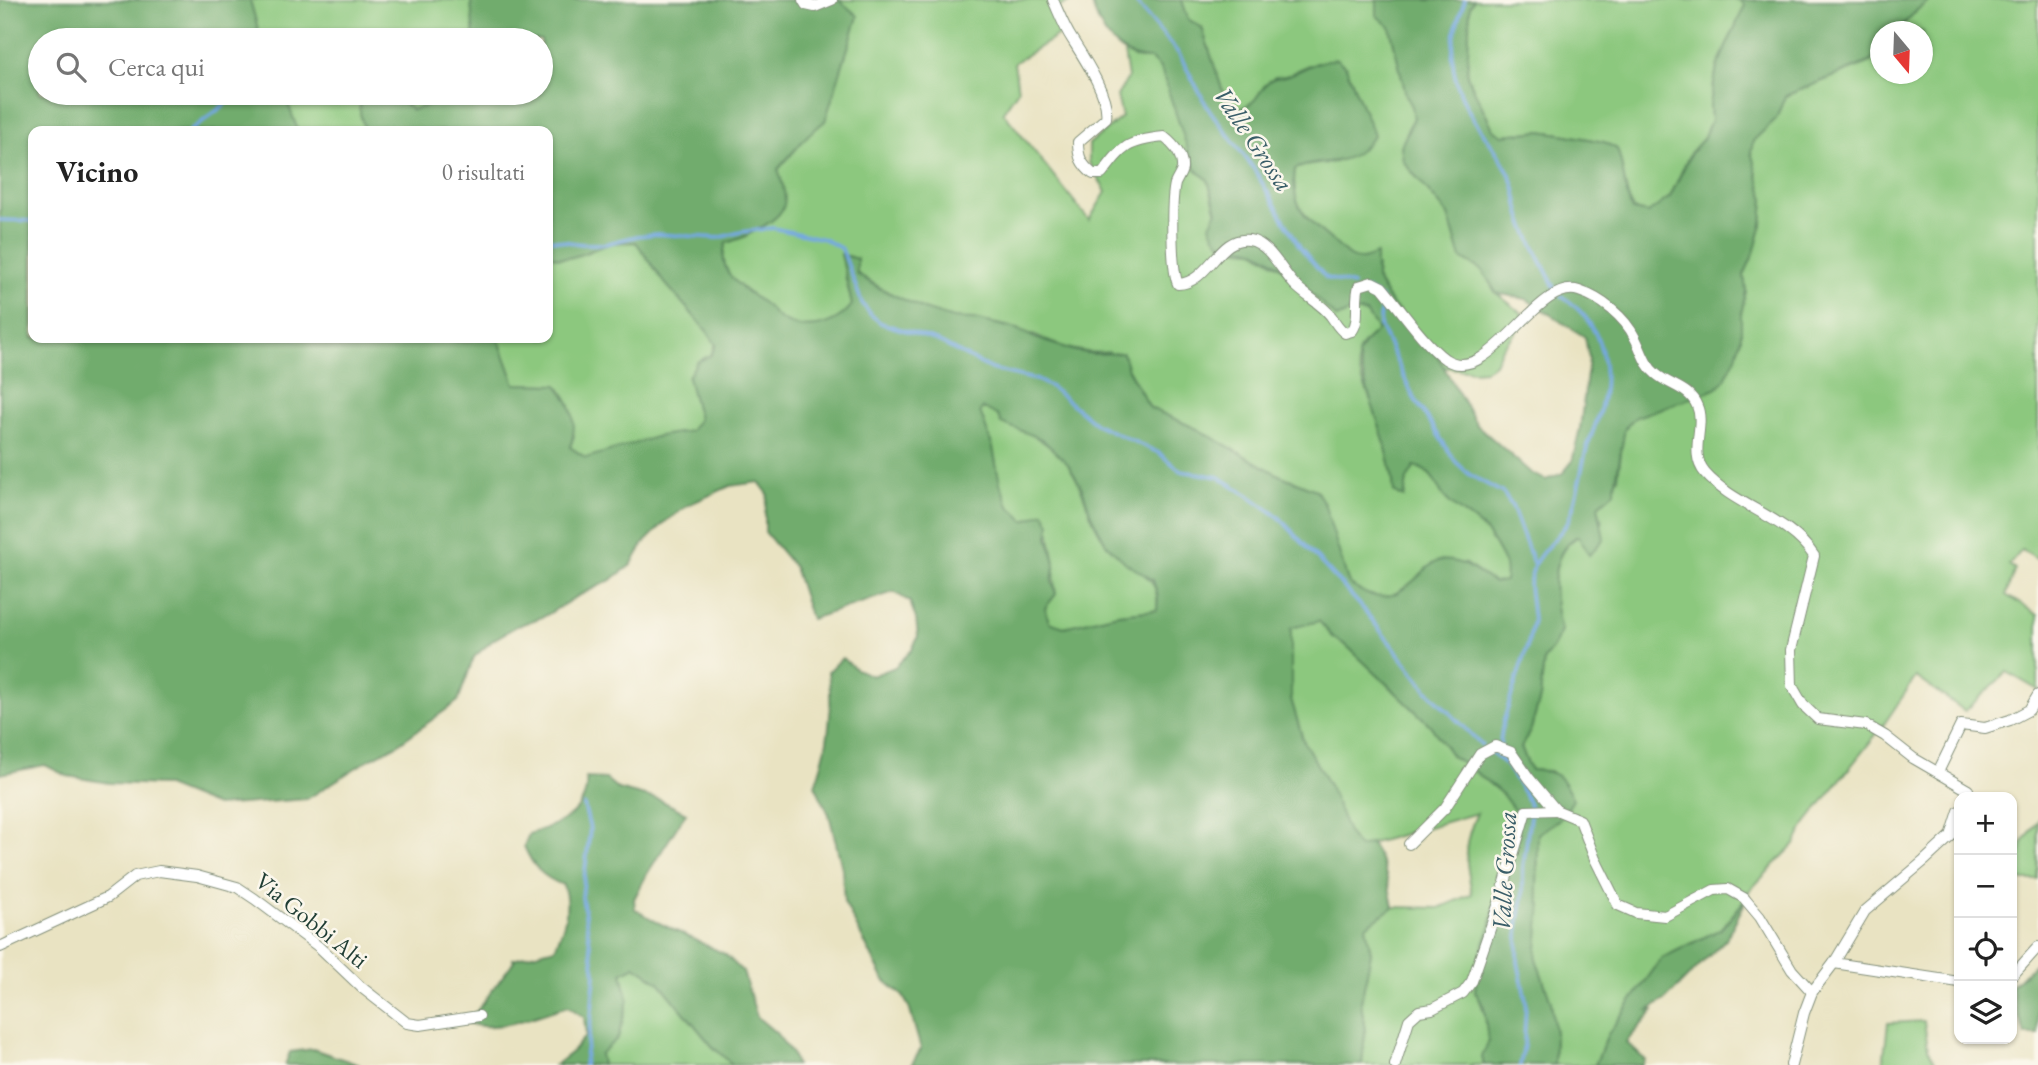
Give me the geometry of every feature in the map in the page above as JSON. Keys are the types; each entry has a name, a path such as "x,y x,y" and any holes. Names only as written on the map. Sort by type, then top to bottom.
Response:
{"street":[{"path":"803,0 806,5 815,7 832,0"},
{"path":"1053,0 1072,39 1092,71 1108,108 1106,118 1077,142 1082,165 1093,174 1102,174 1121,148 1150,138 1164,137 1176,146 1182,169 1175,185 1173,204 1173,265 1178,284 1189,283 1199,277 1231,244 1239,240 1250,240 1263,245 1296,287 1331,316 1338,328 1345,333 1352,331 1357,324 1355,298 1359,286 1372,282 1382,287 1447,360 1462,364 1476,360 1498,345 1544,302 1564,290 1577,290 1599,301 1622,318 1635,337 1644,360 1657,375 1693,397 1699,409 1696,451 1702,470 1720,488 1784,528 1806,545 1814,556 1791,650 1792,686 1803,705 1818,719 1866,725 1913,758 1968,790 1967,792"},
{"path":"1938,772 1961,725 1985,728 2010,720 2029,710 2038,695"},
{"path":"1409,844 1445,807 1480,754 1495,746 1511,752 1556,810"},
{"path":"1395,1065 1409,1020 1419,1011 1432,1009 1456,997 1472,981 1499,903 1526,811 1556,810 1580,820 1595,859 1618,905 1636,913 1665,916 1714,890 1728,889 1744,898 1760,916 1792,970 1812,992"},
{"path":"1791,1065 1812,992 1865,911 1951,836 1954,827"},
{"name":"Via Gobbi Alti","path":"0,947 108,897 135,876 159,871 197,876 237,887 255,898 319,947 361,987 407,1023 420,1025 479,1016"},
{"path":"2017,970 2038,947"},
{"path":"1834,962 1954,981"}],"green space":[{"path":"0,0 250,0 258,28 28,28 28,105 288,105 296,126 28,126 28,343 500,343 515,384 557,385 567,399 574,422 570,447 586,458 659,436 690,431 699,419 688,377 697,362 711,355 716,345 665,283 636,242 604,245 572,257 553,256 553,126 364,126 361,105 406,105 412,110 430,105 553,105 553,28 473,28 471,0 839,0 858,16 825,121 808,135 778,169 785,199 779,214 758,230 726,243 724,263 732,279 788,323 818,326 837,319 852,305 841,254 857,259 857,274 879,288 924,309 953,318 974,319 1017,329 1075,351 1093,354 1123,353 1128,370 1150,408 1197,429 1279,475 1316,490 1324,503 1349,584 1379,597 1395,594 1439,561 1454,561 1494,583 1505,581 1505,566 1486,533 1443,496 1432,477 1423,469 1415,466 1407,479 1404,498 1394,492 1384,440 1358,354 1366,341 1378,330 1366,313 1351,311 1337,318 1268,257 1249,248 1224,245 1219,241 1210,225 1217,211 1208,180 1195,168 1161,69 1151,59 1128,54 1111,41 1099,22 1091,0 1182,0 1188,19 1202,28 1225,98 1240,108 1254,100 1273,79 1329,60 1337,59 1346,67 1374,135 1364,147 1346,158 1295,169 1295,195 1299,205 1311,222 1351,257 1363,259 1376,254 1376,279 1391,303 1434,350 1477,425 1532,474 1546,480 1563,473 1572,462 1580,428 1589,359 1585,337 1526,299 1496,293 1483,271 1461,258 1448,215 1403,161 1401,146 1414,118 1390,27 1377,16 1377,0 1474,0 1470,6 1467,76 1493,129 1503,135 1541,131 1568,135 1604,142 1617,149 1632,210 1648,213 1670,197 1691,153 1703,139 1711,120 1710,104 1717,67 1745,5 1739,0 1930,0 1907,21 1870,21 1870,61 1785,96 1776,119 1753,141 1751,152 1764,198 1762,224 1754,253 1744,275 1746,291 1736,357 1725,379 1716,389 1636,417 1625,428 1614,492 1598,506 1604,539 1589,555 1578,536 1568,544 1556,566 1554,592 1561,631 1544,659 1540,698 1531,729 1521,748 1531,770 1558,776 1573,800 1562,817 1538,834 1537,889 1541,907 1536,959 1551,1002 1555,1034 1554,1065 1484,1065 1482,1057 1488,1042 1484,1007 1475,991 1478,960 1491,925 1502,860 1519,836 1517,814 1502,794 1452,756 1430,725 1347,646 1333,637 1319,621 1291,628 1291,699 1303,740 1329,785 1350,837 1359,847 1371,844 1380,859 1393,907 1366,926 1371,953 1361,1002 1365,1032 1362,1065 911,1065 921,1049 909,1007 903,996 884,980 844,902 842,868 829,814 815,785 829,729 828,672 842,658 856,669 872,676 895,667 912,650 918,636 916,619 910,602 894,592 811,619 794,567 765,532 768,494 759,482 730,486 690,504 666,521 644,543 631,565 611,580 545,616 517,626 493,640 474,657 458,701 397,745 307,799 216,806 164,785 109,783 67,776 45,765 0,774","holes":["984,408 998,416 1001,423 1042,439 1068,464 1082,488 1091,515 1106,544 1127,564 1153,580 1158,596 1157,610 1118,614 1064,627 1049,622 1045,608 1056,594 1052,581 1055,563 1048,537 1050,523 1044,512 1025,521 1009,506 1000,484 993,448 980,411"]},
{"path":"250,0 471,0 473,28 258,28"},
{"path":"839,0 1072,0 1056,9 1062,33 1014,63 1018,90 1003,112 1089,220 1106,192 1089,162 1089,144 1122,117 1117,96 1128,78 1124,52 1138,59 1151,59 1161,69 1195,168 1208,180 1226,248 1253,250 1351,311 1366,312 1378,330 1361,347 1358,362 1385,442 1394,492 1404,498 1407,479 1415,466 1428,473 1443,496 1481,527 1492,541 1505,566 1506,582 1494,583 1466,564 1441,560 1413,585 1396,594 1374,597 1359,592 1343,573 1331,528 1316,490 1279,475 1197,429 1150,408 1128,369 1109,352 1084,352 994,323 954,318 929,311 891,294 857,273 857,259 845,276 852,305 837,319 818,326 787,323 739,286 724,263 726,243 744,237 772,219 782,183 778,170 808,135 825,121 858,16"},
{"path":"1182,0 1377,0 1390,27 1414,118 1407,130 1403,161 1448,215 1461,258 1483,271 1496,293 1522,313 1524,323 1502,348 1495,364 1485,370 1473,371 1443,367 1434,350 1391,303 1376,278 1377,266 1348,257 1309,219 1298,203 1294,182 1295,169 1336,162 1374,135 1346,67 1308,65 1286,76 1275,77 1267,83 1251,105 1240,108 1225,99 1202,28 1188,19"},
{"path":"1474,0 1739,0 1745,5 1717,67 1710,104 1711,120 1703,139 1690,153 1670,197 1649,213 1633,210 1617,149 1604,142 1541,131 1503,135 1493,129 1467,76 1470,6"},
{"path":"1930,0 2038,0 2038,560 2022,550 2009,565 2015,569 2006,595 2038,615 2038,690 2007,672 1965,711 1916,677 1882,727 1806,823 1795,844 1747,893 1749,895 1721,929 1662,958 1608,1034 1595,1065 1554,1065 1555,1034 1551,1002 1536,959 1541,907 1537,889 1538,834 1562,817 1550,771 1531,770 1521,748 1531,729 1540,698 1544,659 1561,631 1554,592 1561,554 1568,544 1579,536 1585,545 1602,522 1598,506 1618,478 1624,428 1636,417 1716,389 1741,338 1741,314 1746,291 1744,275 1754,253 1762,224 1764,199 1751,152 1752,141 1776,119 1785,96 1870,62 1870,84 1933,84 1933,21 1907,21"},
{"path":"288,105 360,105 364,126 296,126"},
{"path":"406,105 430,105 412,110"},
{"path":"636,242 665,283 716,344 711,355 697,362 688,377 699,419 690,431 586,458 570,447 574,436 556,385 515,384 500,343 553,343 553,256 572,257 613,243"},
{"path":"984,407 1040,440 1068,464 1102,537 1118,555 1143,573 1154,587 1157,610 1118,614 1064,627 1049,623 1045,608 1056,594 1050,523 1032,519 1025,521 1009,506 1000,484 993,448 980,412"},
{"path":"1319,621 1333,637 1347,646 1430,725 1452,756 1502,794 1517,814 1519,836 1502,860 1491,925 1475,991 1488,1029 1484,1065 1362,1065 1365,1032 1361,1002 1371,953 1366,926 1393,907 1439,908 1472,894 1466,853 1477,813 1359,847 1350,837 1303,740 1291,699 1291,628"},
{"path":"586,778 606,779 618,789 660,800 686,813 647,874 634,899 635,909 725,954 743,972 757,1017 776,1033 792,1054 796,1065 733,1065 712,1046 659,982 635,966 622,973 628,1000 618,1038 600,1054 602,1065 555,1065 573,1051 586,1035 584,1017 568,1006 505,1025 480,1026 468,1023 513,959 555,948 565,917 563,885 539,870 524,846 529,834 560,822 577,809 586,790"},
{"path":"2038,821 2038,880 2017,880 2022,844"},
{"path":"1749,895 1726,939 1665,1000 1649,1010 1654,1010 1626,1042 1645,1060 1642,1065 1595,1065 1608,1034 1662,958 1721,929"},
{"path":"2038,960 2038,1035 2025,1035 2017,1011 2017,981"},
{"path":"635,966 659,982 712,1046 733,1065 602,1065 600,1054 618,1038 628,1000 622,973"},
{"path":"1924,1021 1928,1049 1937,1065 1883,1065 1888,1023"},
{"path":"313,1049 360,1065 285,1065 290,1052"}],"waterway":[{"name":"Valle Grossa","path":"1134,0 1179,54 1208,108 1254,169 1300,247 1326,278 1353,285"},
{"path":"1465,0 1453,46 1459,88 1473,118 1511,177 1520,214 1557,292"},
{"path":"197,126 224,105"},
{"path":"0,220 28,221"},
{"path":"553,240 605,244 657,234 718,238 773,228 824,239 842,249 862,303 881,323 935,340 991,369 1037,380 1051,387 1096,424 1159,453 1181,471 1219,477 1279,517 1361,606 1428,691 1482,745"},
{"name":"Valle Grossa","path":"1365,289 1381,298 1380,326 1414,398 1456,462 1470,475 1503,493 1512,506 1534,565 1529,585 1533,620 1500,742 1501,756 1531,809 1518,925 1518,962 1526,1001 1524,1045 1520,1065"},
{"path":"1534,565 1570,517 1586,451 1602,402 1604,385 1602,351 1596,335 1576,307 1561,296"},
{"name":"Valle Grossa","path":"1490,752 1506,765"},
{"path":"584,805 590,829 582,897 595,973 584,1065"}]}
